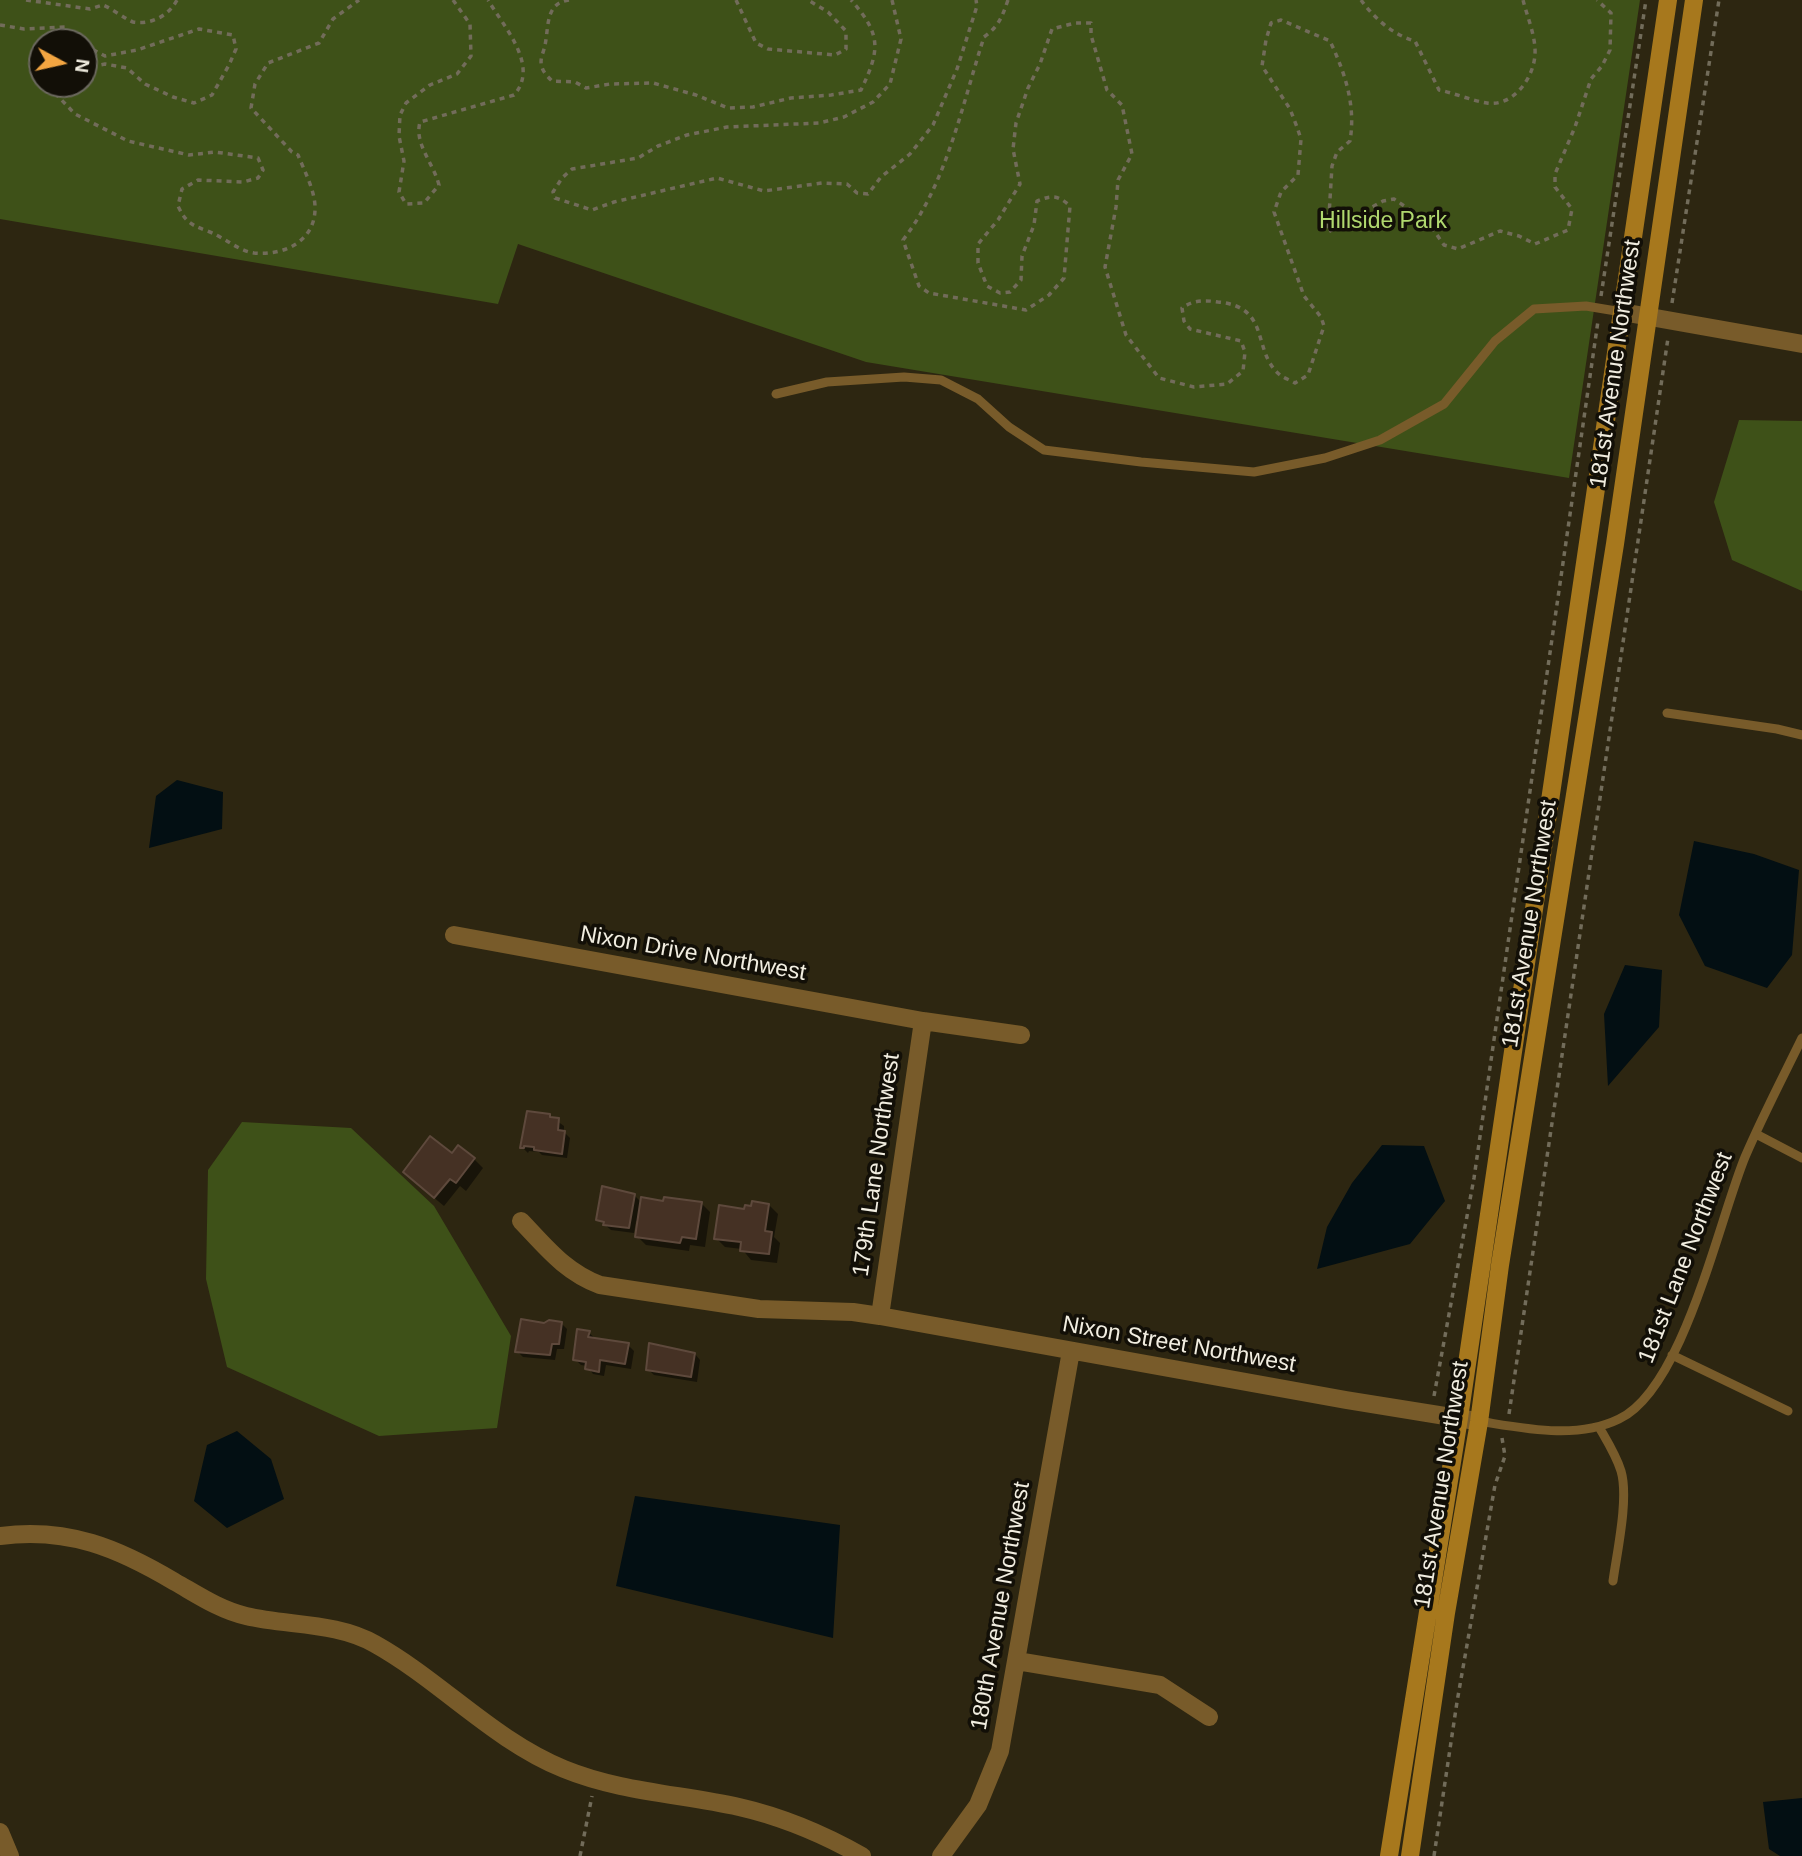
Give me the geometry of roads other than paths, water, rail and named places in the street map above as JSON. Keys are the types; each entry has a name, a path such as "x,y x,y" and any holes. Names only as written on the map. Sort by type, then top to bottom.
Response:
{"main road":[{"name":"181st Avenue Northwest","path":"1410,1856 1446,1613 1469,1420 1622,312 1668,0"},
{"name":"181st Avenue Northwest","path":"1389,1856 1500,1265 1615,544 1694,0"}],"street":[{"path":"1622,312 1802,344"},
{"name":"Nixon Drive Northwest","path":"454,935 923,1021 1021,1035"},
{"name":"179th Lane Northwest","path":"880,1316 923,1021"},
{"name":"Nixon Street Northwest","path":"521,1221 569,1270 600,1285 759,1309 841,1311 880,1316 1469,1420"},
{"name":"180th Avenue Northwest","path":"941,1856 978,1805 1000,1751 1071,1351"},
{"path":"0,1536 22,1533 64,1536 104,1546 136,1559 215,1605 246,1616 315,1626 371,1641 399,1658 530,1753 563,1769 596,1781 773,1816 829,1837 862,1856"},
{"path":"1017,1661 1160,1685 1209,1717"},
{"path":"0,1832 10,1856"}],"lane":[{"path":"776,394 828,382 904,377 941,380 978,399 1009,427 1044,450 1254,472 1325,458 1380,440 1444,404 1494,341 1534,309 1586,306 1622,312"},
{"path":"1667,713 1802,735"},
{"name":"181st Lane Northwest","path":"1469,1420 1528,1429 1580,1430 1599,1427 1619,1419 1637,1408 1651,1393 1695,1304 1745,1159 1802,1038"},
{"path":"1756,1134 1802,1158"},
{"path":"1672,1355 1788,1411"},
{"path":"1599,1427 1622,1474 1623,1498 1613,1581"}],"park label":[{"name":"Hillside Park","path":"1383,222"}]}
